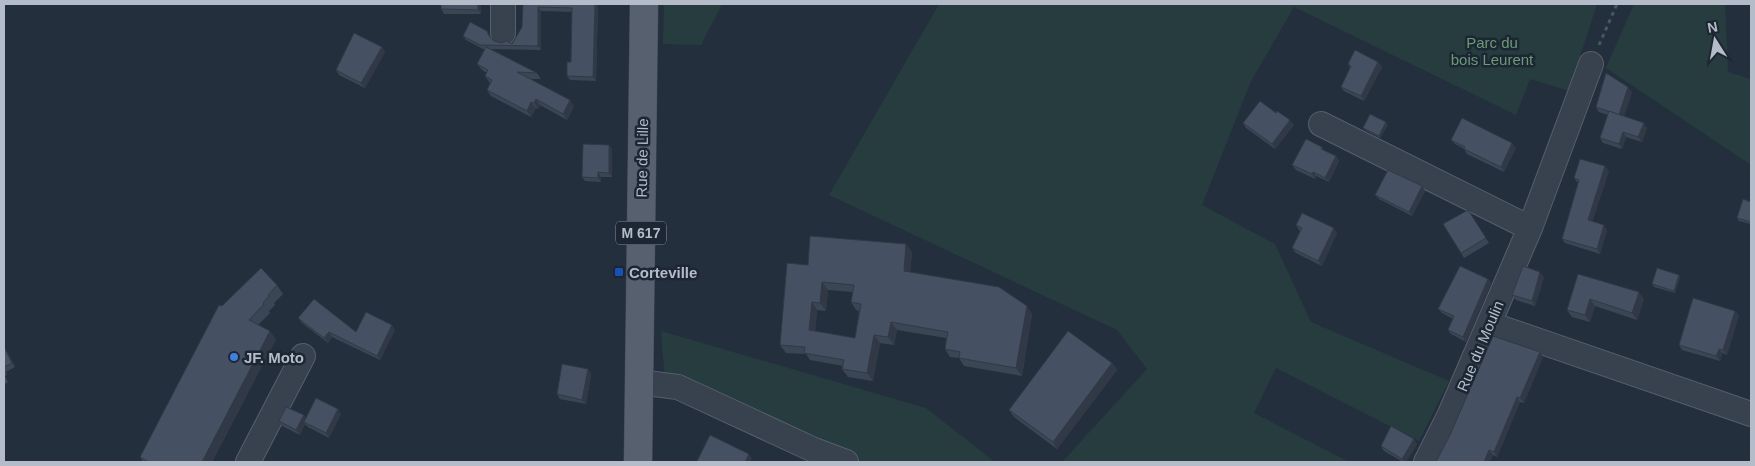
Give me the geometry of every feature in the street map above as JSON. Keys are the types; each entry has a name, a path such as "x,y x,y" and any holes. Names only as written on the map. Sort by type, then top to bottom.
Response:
{"main road":[{"name":"Rue de Lille","path":"638,462 644,4"}],"street":[{"path":"503,4 503,33"},
{"name":"Rue du Moulin","path":"1426,462 1443,430 1530,228 1591,64"},
{"path":"1321,124 1530,228"},
{"path":"1490,324 1751,414"},
{"path":"248,462 304,356"},
{"path":"639,382 678,388 808,447 846,462"}],"path":[{"path":"1591,64 1618,4"}],"green space":[{"path":"664,4 722,4 701,45 663,44"},
{"name":"Parc du bois Leurent","path":"939,4 1597,4 1569,91 1530,79 1516,115 1294,7 1251,81 1202,205 1275,244 1311,322 1449,381 1419,441 1276,368 1254,413 1349,462 1062,462 1147,369 1117,330 829,195"},
{"path":"1634,4 1725,4 1728,72 1751,79 1751,165 1606,68"},
{"path":"661,331 926,408 995,462 838,462 665,381"}],"building":[{"path":"441,4 478,4 478,10 441,9"},
{"path":"523,4 595,4 593,77 567,76 567,62 571,62 572,8 538,7 538,46 480,45 463,36 470,22 487,31 494,41 501,43 507,41 512,44 522,27"},
{"path":"354,33 382,47 361,83 336,70"},
{"path":"486,47 537,73 517,72 570,100 563,114 536,99 534,103 531,102 527,111 487,90 492,80 485,76 488,70 477,64"},
{"path":"1355,50 1378,62 1361,96 1341,87 1351,66 1348,64"},
{"path":"1606,73 1628,87 1619,115 1596,107"},
{"path":"1260,101 1276,113 1277,111 1290,120 1272,144 1243,123"},
{"path":"1609,111 1644,123 1638,137 1623,132 1619,144 1600,138"},
{"path":"1370,114 1386,122 1379,136 1363,128"},
{"path":"1462,118 1512,143 1501,167 1464,149 1465,147 1451,140"},
{"path":"1306,139 1336,156 1325,178 1292,165"},
{"path":"583,144 609,145 609,173 598,172 598,178 582,177"},
{"path":"1580,159 1605,166 1588,220 1604,225 1597,249 1562,239 1579,180 1574,178"},
{"path":"1388,170 1422,186 1409,212 1375,195"},
{"path":"1743,199 1751,202 1751,222 1737,218"},
{"path":"1468,210 1486,238 1461,253 1443,224"},
{"path":"1302,213 1334,228 1318,261 1292,248 1302,228 1296,225"},
{"path":"810,236 906,244 904,271 999,287 1027,306 1016,368 959,358 960,352 945,349 948,332 891,322 888,337 874,335 867,373 842,369 844,360 804,353 805,347 780,345 787,263 808,265","holes":["822,282 854,285 851,302 861,304 855,338 809,330 812,302 820,303"]},
{"path":"1460,266 1488,279 1463,337 1448,330 1454,316 1438,309"},
{"path":"1523,266 1540,272 1532,301 1512,295"},
{"path":"261,268 277,285 268,295 264,304 249,320 270,331 202,462 149,462 140,457 219,305 222,306"},
{"path":"1657,268 1679,275 1674,291 1652,284"},
{"path":"1578,274 1639,292 1632,313 1590,299 1585,315 1567,310"},
{"path":"1693,298 1735,311 1723,350 1719,349 1716,356 1679,345"},
{"path":"314,299 356,332 366,312 392,325 377,356 329,332 324,338 298,318"},
{"path":"1068,331 1112,363 1053,442 1009,410"},
{"path":"1493,336 1540,352 1520,398 1517,397 1494,452 1489,450 1484,462 1436,462 1450,435"},
{"path":"4,347 12,363 4,367"},
{"path":"562,364 588,369 582,400 557,394"},
{"path":"316,398 338,409 326,433 304,422"},
{"path":"286,407 304,415 296,430 279,421"},
{"path":"1391,426 1414,439 1402,459 1381,446"},
{"path":"710,435 749,454 745,462 697,461"}],"place":[{"name":"Corteville","path":"619,272"},
{"name":"JF. Moto","path":"234,357"}]}
